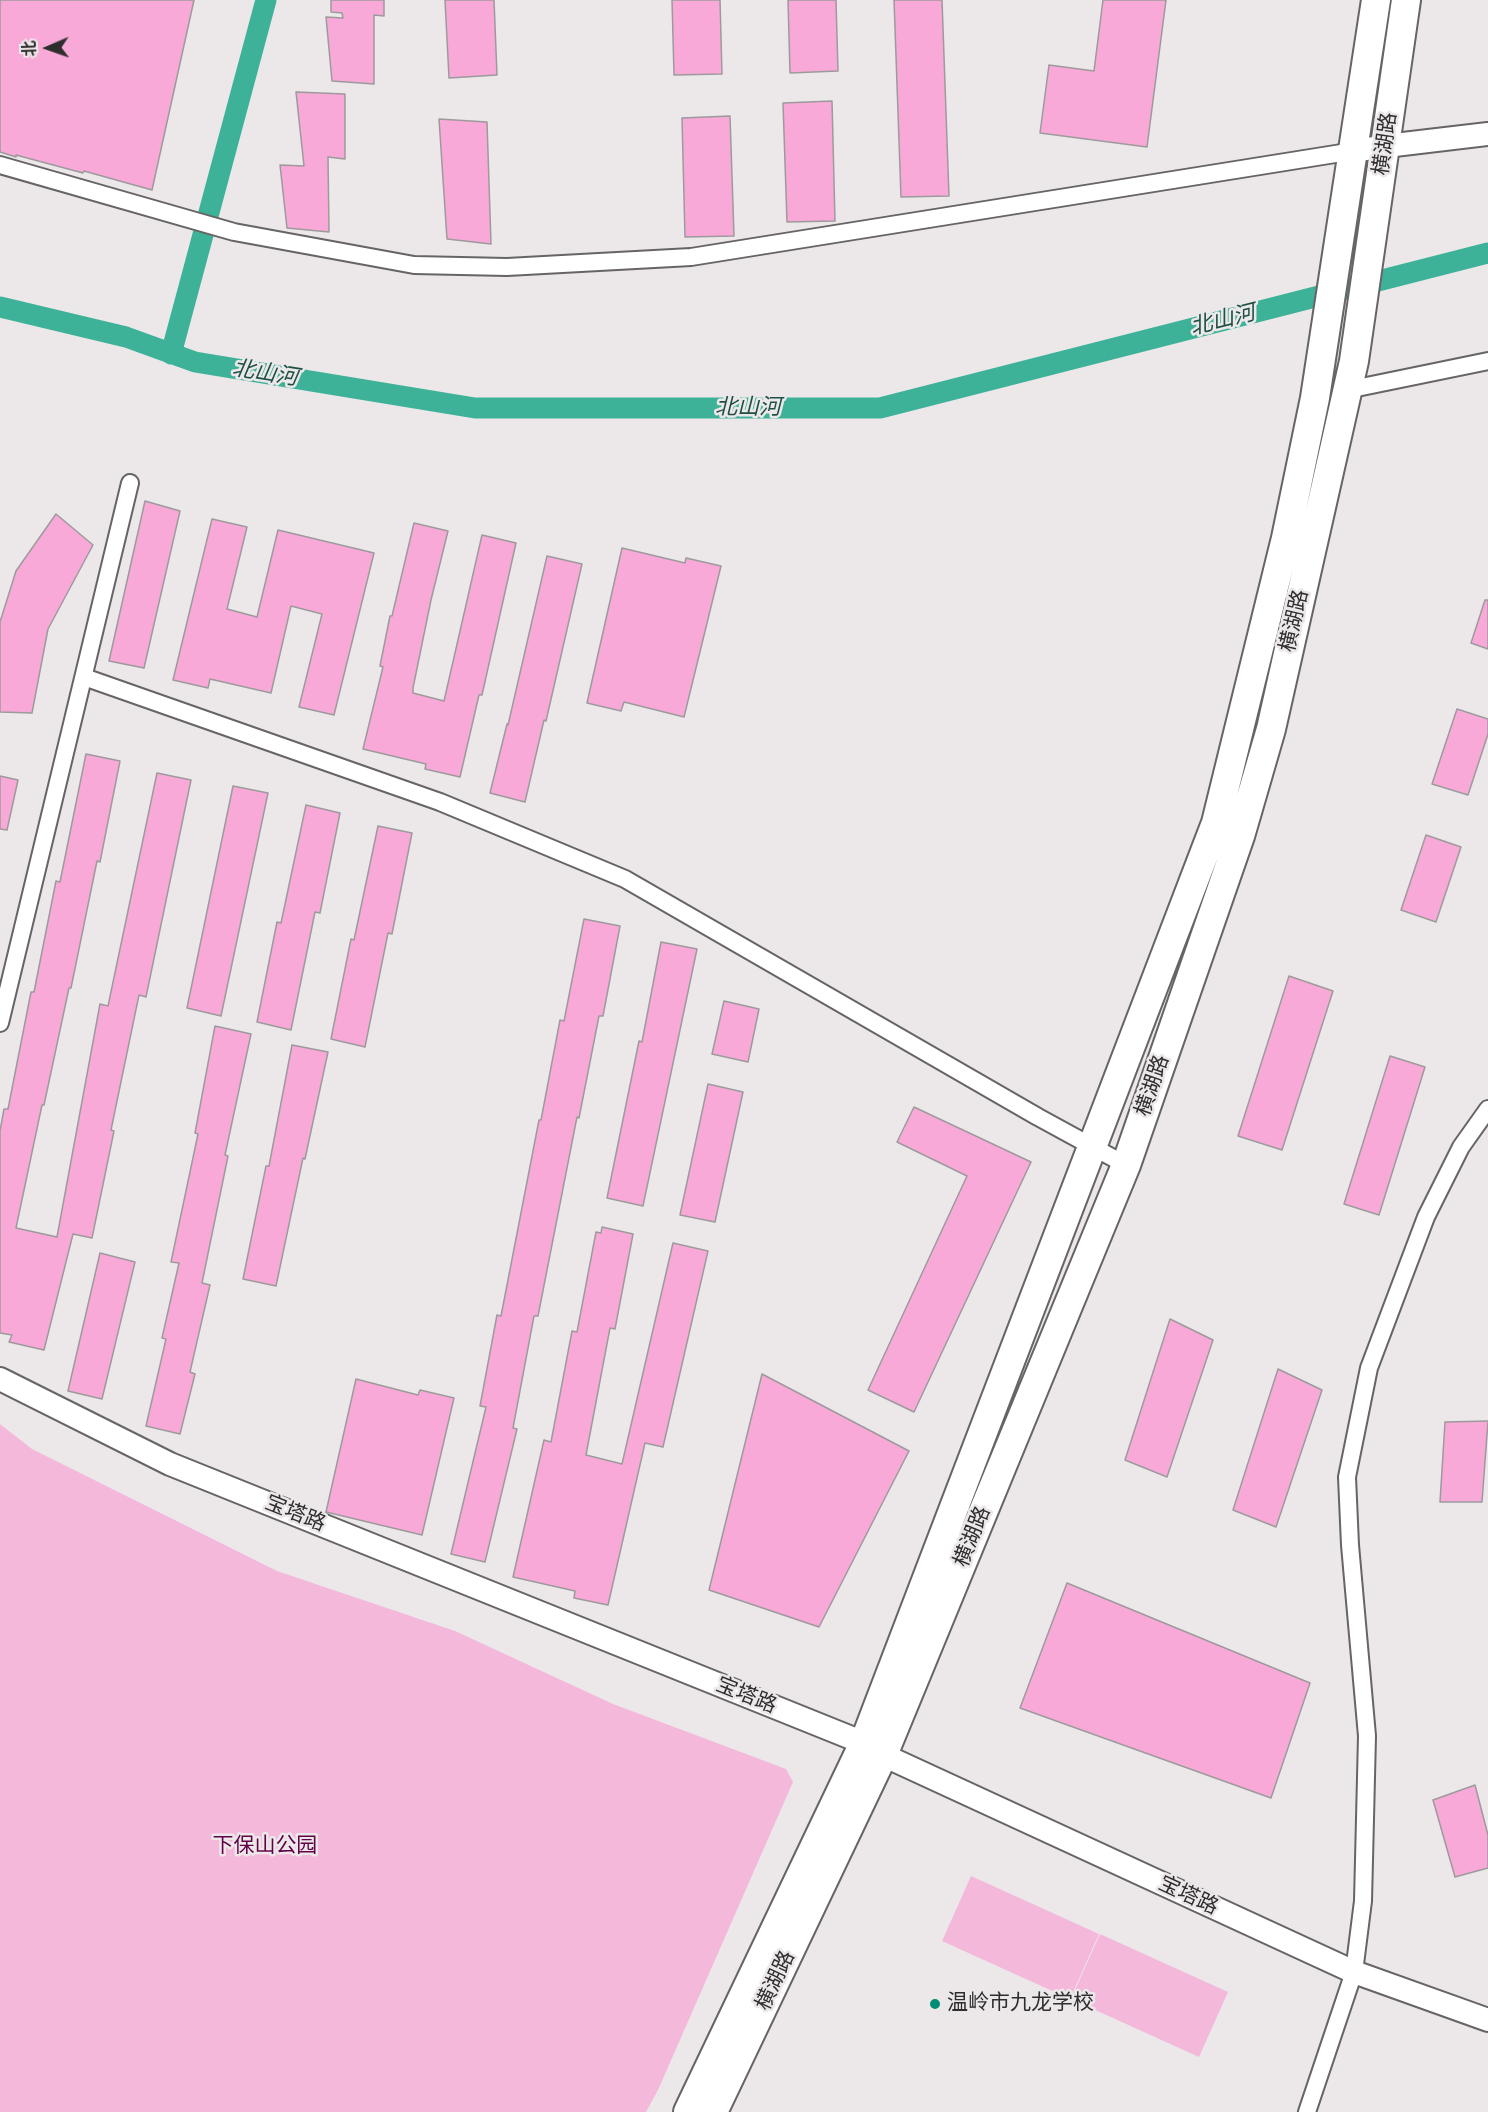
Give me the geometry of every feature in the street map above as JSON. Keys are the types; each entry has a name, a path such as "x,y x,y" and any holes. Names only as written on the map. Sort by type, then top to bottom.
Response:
{"highway":[{"name":"横湖路","path":"688,2112 873,1749 1092,1146 1216,823 1283,549 1315,398 1376,0"},
{"name":"横湖路","path":"713,2112 1126,1164 1240,836 1271,729 1354,361 1406,0"}],"street":[{"path":"0,165 234,232 414,265 507,267 691,257 1386,146 1488,134"},
{"path":"1347,390 1488,361"},
{"path":"0,1023 130,483"},
{"path":"84,677 440,802 625,879 1038,1117 1126,1164"},
{"path":"1307,2112 1354,1972 1363,1901 1367,1736 1350,1545 1347,1477 1369,1368 1425,1217 1461,1147 1488,1108"},
{"name":"宝塔路","path":"0,1379 170,1464 873,1749 1354,1972 1488,2020"}],"green space":[{"name":"下保山公园","path":"0,1424 32,1449 277,1571 455,1631 613,1704 786,1769 793,1782 658,2090 646,2112 0,2112"},
{"path":"971,1876 1099,1934 1070,1999 942,1941"},
{"path":"1100,1934 1228,1992 1199,2057 1071,1999"}],"building":[{"path":"0,0 194,0 152,190 84,171 83,173 0,152"},
{"path":"331,0 384,0 384,16 374,15 374,84 332,81 326,17 343,18 342,13 331,12"},
{"path":"445,0 494,0 497,75 449,78"},
{"path":"672,0 720,0 722,74 674,75"},
{"path":"788,0 836,0 838,71 790,73"},
{"path":"894,0 942,0 949,196 901,197"},
{"path":"1103,0 1166,0 1147,147 1040,133 1049,65 1094,71"},
{"path":"296,92 345,94 345,159 328,157 329,232 287,228 280,165 304,166"},
{"path":"832,101 835,221 787,222 783,103"},
{"path":"730,116 734,236 685,237 682,118"},
{"path":"439,119 487,122 491,244 447,239"},
{"path":"145,501 180,511 144,668 109,661"},
{"path":"56,514 93,545 48,629 32,713 0,712 0,622 16,571"},
{"path":"212,519 247,527 227,609 257,617 278,530 374,553 334,715 299,707 322,614 291,606 271,693 210,679 208,688 173,680"},
{"path":"414,523 448,531 413,688 413,693 444,701 482,535 516,543 482,695 479,695 460,777 425,769 426,764 363,749 383,667 380,666 390,616 392,616"},
{"path":"622,548 685,563 686,558 721,566 684,717 624,702 621,711 587,703"},
{"path":"547,556 582,564 525,802 490,793"},
{"path":"1485,600 1488,600 1488,649 1471,643"},
{"path":"1457,709 1488,719 1488,734 1468,795 1432,784"},
{"path":"86,754 120,761 100,862 97,861 71,988 69,988 44,1105 42,1105 16,1228 57,1237 100,1004 108,1006 157,773 191,780 146,997 139,995 111,1130 114,1131 92,1238 73,1234 44,1350 9,1342 12,1335 0,1333 0,1131 4,1109 8,1109 56,881 60,882"},
{"path":"0,776 18,780 7,830 0,829"},
{"path":"233,786 268,793 221,1016 187,1008"},
{"path":"306,805 340,813 320,913 315,912 291,1030 257,1022 277,922 281,923"},
{"path":"378,826 412,833 392,934 388,933 365,1047 331,1039 351,939 354,940"},
{"path":"1426,835 1461,847 1436,922 1401,910"},
{"path":"584,919 620,926 603,1016 599,1016 579,1118 577,1117 538,1316 534,1316 513,1428 517,1429 485,1562 451,1554 486,1407 480,1406 497,1315 501,1316 539,1120 541,1120 560,1020 564,1021"},
{"path":"661,942 697,949 643,1206 607,1198 639,1041 642,1042"},
{"path":"1289,976 1333,991 1282,1150 1238,1136"},
{"path":"724,1001 759,1009 748,1062 712,1054"},
{"path":"215,1026 251,1034 225,1155 228,1156 202,1283 210,1285 190,1372 195,1374 180,1434 146,1426 166,1339 162,1338 179,1263 171,1262 198,1134 195,1133"},
{"path":"292,1045 328,1052 276,1286 243,1279 266,1166 269,1166"},
{"path":"1390,1056 1425,1067 1379,1215 1344,1204"},
{"path":"708,1084 743,1092 715,1222 680,1215"},
{"path":"914,1107 1031,1162 914,1412 868,1390 967,1176 897,1142"},
{"path":"602,1227 633,1234 615,1329 610,1328 586,1455 622,1464 673,1243 708,1251 663,1447 645,1443 608,1605 574,1598 575,1591 513,1577 544,1440 551,1442 572,1331 577,1332 596,1232 601,1233"},
{"path":"100,1253 135,1262 102,1399 68,1391"},
{"path":"1170,1319 1213,1340 1167,1477 1125,1460"},
{"path":"1278,1369 1322,1390 1276,1527 1233,1510"},
{"path":"762,1374 909,1451 819,1627 709,1590"},
{"path":"356,1379 418,1395 420,1390 454,1398 422,1535 326,1512"},
{"path":"1488,1421 1482,1502 1440,1502 1445,1422"},
{"path":"1067,1583 1310,1683 1271,1798 1020,1708"},
{"path":"1475,1785 1488,1835 1488,1868 1455,1877 1433,1800"}],"waterway":[{"path":"171,354 266,0"},
{"name":"北山河","path":"0,307 126,337 195,362 475,408 880,408 1488,253"}],"place":[{"name":"温岭市九龙学校","path":"935,2004"}]}
